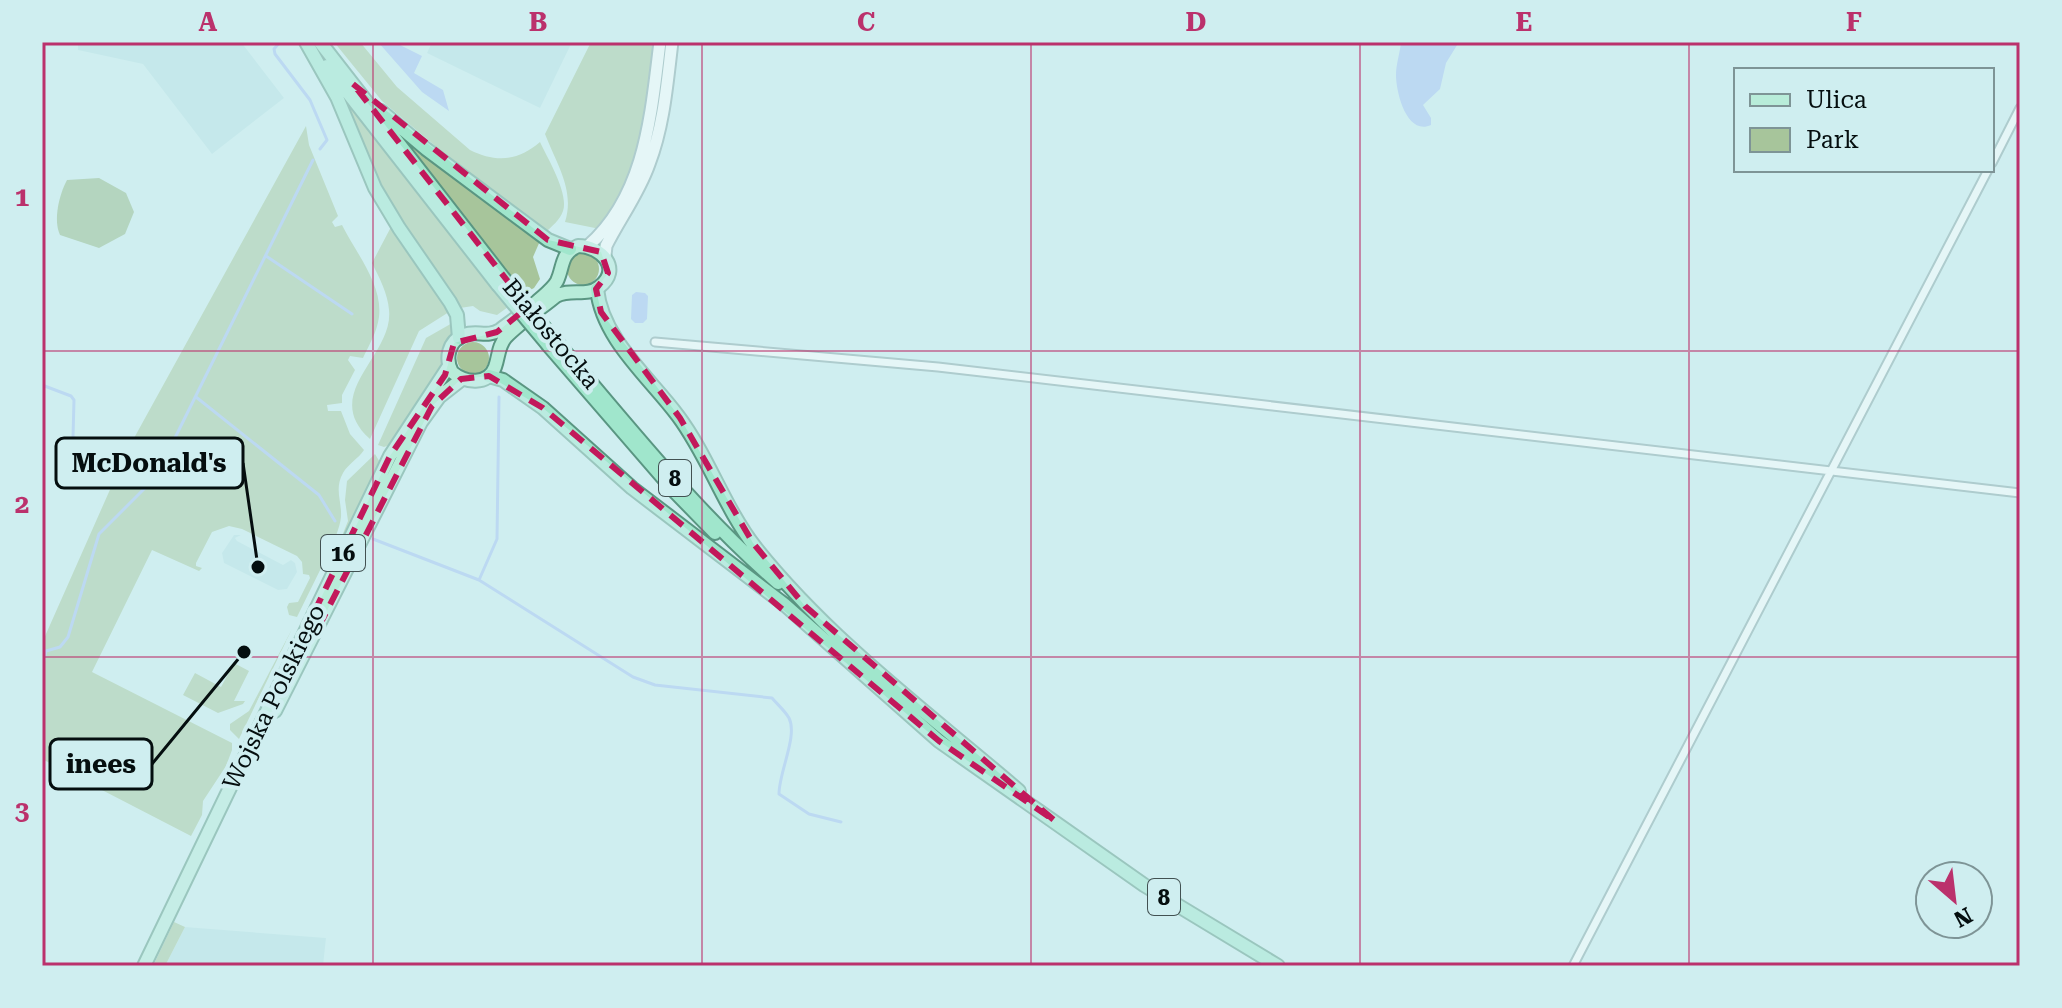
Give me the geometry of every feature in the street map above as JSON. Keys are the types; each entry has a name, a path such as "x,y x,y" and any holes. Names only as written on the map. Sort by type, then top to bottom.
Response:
{"highway":[{"name":"Białostocka","path":"307,42 676,493 784,604"},
{"path":"307,42 337,97 386,207 457,315 459,338"},
{"name":"Białostocka","path":"320,42 502,282"},
{"path":"353,84 426,149 548,240 570,249"},
{"path":"597,289 601,312 610,329 680,418 753,543 805,606"},
{"name":"Białostocka","path":"551,342 751,559 805,606"},
{"path":"489,376 503,380 527,395 642,497 784,604"},
{"name":"8","path":"784,604 939,741 1144,885 1278,966"},
{"name":"8","path":"805,606 1055,821"}],"main road":[{"path":"449,366 462,379 475,381 489,376 505,338 553,293 561,261 570,249 588,246 601,234 625,196 645,150 660,42"},
{"path":"459,338 497,332 553,293 590,292 607,279 606,246 644,178 652,155 662,118 672,42"},
{"path":"588,246 605,256"},
{"name":"16","path":"449,366 450,349 459,338"},
{"name":"Wojska Polskiego","path":"310,632 390,456 449,366"},
{"name":"Wojska Polskiego","path":"144,966 310,632 421,422 439,397 462,379"}],"street":[{"path":"1994,159 2020,108"},
{"path":"1573,966 1987,172"},
{"path":"655,342 938,367 2020,493"}],"highlighted area":[{"path":"353,84 548,240 601,252 608,273 596,289 601,312 680,418 753,543 805,606 1055,821 939,741 543,408 489,376 461,379 432,406 315,634 306,629 390,456 445,375 454,343 497,332 528,307"}],"shaded area":[{"path":"78,42 241,42 284,98 212,154 143,64 78,50"},
{"path":"432,42 572,42 540,108 427,53"},
{"path":"234,535 241,535 235,538 237,541 283,565 291,560 295,563 297,572 287,589 278,590 224,563 222,553"},
{"path":"185,927 326,938 323,966 165,966"}],"green space":[{"path":"334,42 360,42 397,87 470,150 489,157 506,158 523,153 540,142 563,195 563,211 558,220 546,232 453,161 382,101"},
{"path":"591,42 656,42 643,143 621,195 600,229 565,222 568,210 566,188 545,134"},
{"path":"343,92 508,307 497,315 473,306 460,308 397,214 375,172"},
{"path":"306,126 309,145 338,216 332,222 335,227 342,225 361,258 373,281 379,305 376,328 363,358 350,356 348,360 355,370 342,395 342,403 327,405 328,411 341,411 350,434 364,450 340,479 341,517 329,553 322,551 321,555 326,558 297,617 289,615 287,607 289,603 298,602 310,578 303,574 302,562 297,556 242,529 229,526 212,532 196,563 202,568 199,571 152,550 92,672 232,743 226,766 203,801 202,815 191,836 42,759 42,643 128,449"},
{"path":"394,129 540,241 533,257 540,279 534,288 524,293"},
{"path":"99,178 126,193 134,212 125,234 99,248 60,235 57,215 67,180"},
{"path":"391,227 449,312 419,331 370,439 356,422 352,406 362,374 388,327 387,298 372,263"},
{"path":"583,253 594,258 599,269 594,280 583,285 572,280 567,269 572,258"},
{"path":"454,322 451,337 443,348 441,372 392,444 384,447 378,445 426,338"},
{"path":"473,342 484,347 489,358 484,369 473,374 462,369 457,358 462,347"},
{"path":"375,454 381,464 338,556 334,556 348,521 345,500 347,481"},
{"path":"292,629 239,739 230,730 230,724 249,711"},
{"path":"234,663 249,671 234,701 245,701 243,704 218,713 183,695 195,673 221,687"},
{"path":"174,922 185,927 165,966 153,966"}],"water":[{"path":"378,42 394,42 422,56 414,73 443,90 449,111 422,92"},
{"path":"1401,42 1427,45 1431,42 1459,42 1446,63 1440,89 1423,105 1431,118 1431,125 1423,127 1415,124 1404,111 1396,75"},
{"path":"636,292 648,296 647,319 643,323 635,323 631,319 632,295"}],"waterway":[{"path":"280,42 274,49 275,54 310,100 327,140 320,149"},
{"path":"42,669 46,651 60,647 68,637 99,534 155,478 313,160"},
{"path":"266,256 352,314"},
{"path":"42,385 74,400 73,437 155,478"},
{"path":"196,397 319,495 335,521"},
{"path":"479,580 497,539 499,397"},
{"path":"373,539 479,580 633,677 655,685 772,698 787,715 791,726 779,794 809,814 841,822"}],"place":[{"name":"McDonald's","path":"258,567"},
{"name":"inees","path":"244,652"}]}
